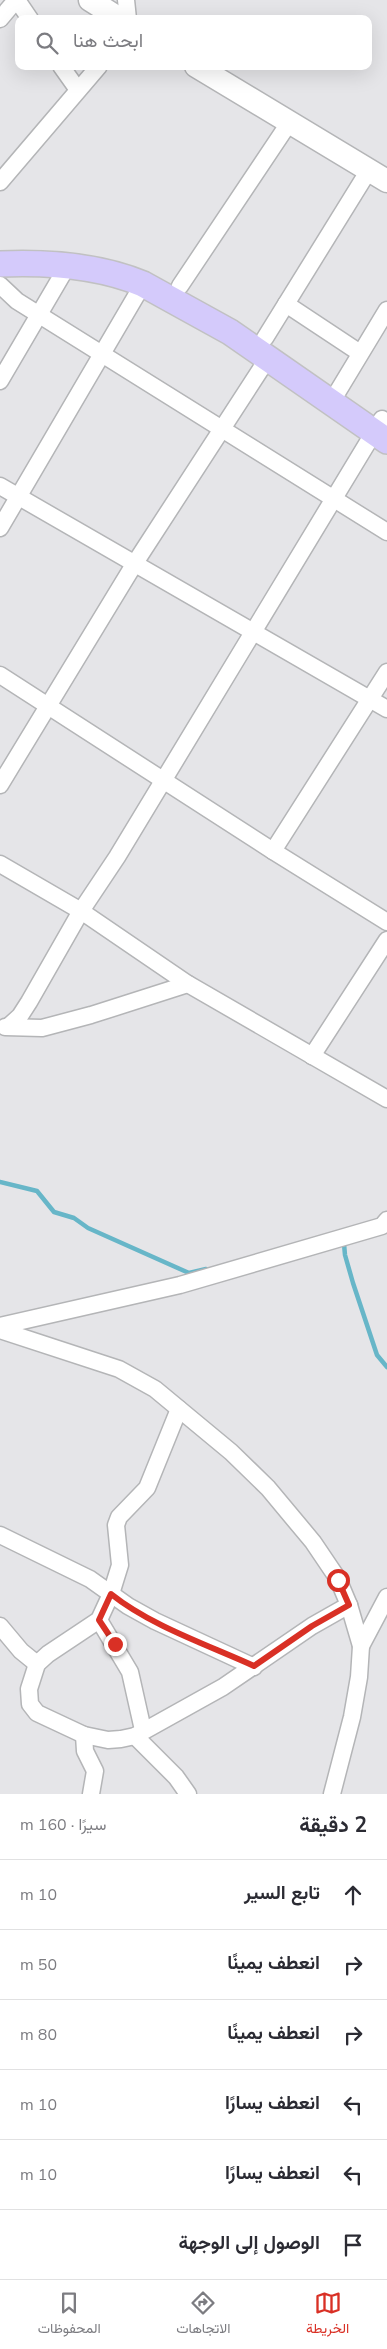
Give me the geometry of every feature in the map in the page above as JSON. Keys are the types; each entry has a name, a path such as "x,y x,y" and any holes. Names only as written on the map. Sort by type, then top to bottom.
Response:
{"main road":[{"path":"0,251 56,252 114,260 180,286 382,428"},
{"path":"0,264 68,265 129,278 222,327 267,348"}],"street":[{"path":"0,19 17,0 27,15"},
{"path":"90,0 114,15"},
{"path":"126,0 128,15"},
{"path":"65,70 78,90"},
{"path":"0,182 96,70"},
{"path":"0,785 33,734 48,705 135,563 222,429 267,348 286,304 378,176 202,70"},
{"path":"180,286 289,124"},
{"path":"0,381 68,265"},
{"path":"0,528 143,284"},
{"path":"0,285 17,301 102,352 332,500 387,532"},
{"path":"286,304 360,353"},
{"path":"335,394 387,310"},
{"path":"4,1027 20,1016 81,911 117,857 254,633 332,500 382,428"},
{"path":"0,486 387,709"},
{"path":"273,851 387,672"},
{"path":"0,675 163,781 387,922"},
{"path":"0,864 81,911 188,984 387,1099"},
{"path":"312,1056 387,940"},
{"path":"4,1027 42,1028 91,1015 188,984"},
{"path":"0,1326 180,1285 385,1226"},
{"path":"0,1330 119,1369 155,1389 231,1452 268,1488 313,1542 338,1580 349,1605 362,1646"},
{"path":"179,1409 147,1488 119,1517 116,1525 120,1565 111,1594 99,1620 48,1654 37,1664 29,1689 30,1704 37,1713 84,1735 108,1740 121,1739 139,1733 223,1687 312,1626 349,1605"},
{"path":"0,1535 90,1579 128,1606 162,1625 254,1666"},
{"path":"332,1794 352,1717 362,1646 387,1597"},
{"path":"99,1620 130,1672 139,1733 188,1794"},
{"path":"0,1626 21,1651 37,1664"},
{"path":"84,1735 85,1751 95,1771 91,1794"}],"waterway":[{"path":"0,1182 37,1191 54,1212 74,1218 88,1228 189,1273 206,1269"},
{"path":"341,1243 344,1244 353,1283 377,1355 387,1367"}],"route":[{"path":"115,1644 99,1620 111,1594 117,1600 155,1621 254,1666 312,1626 349,1605 338,1580"}]}
